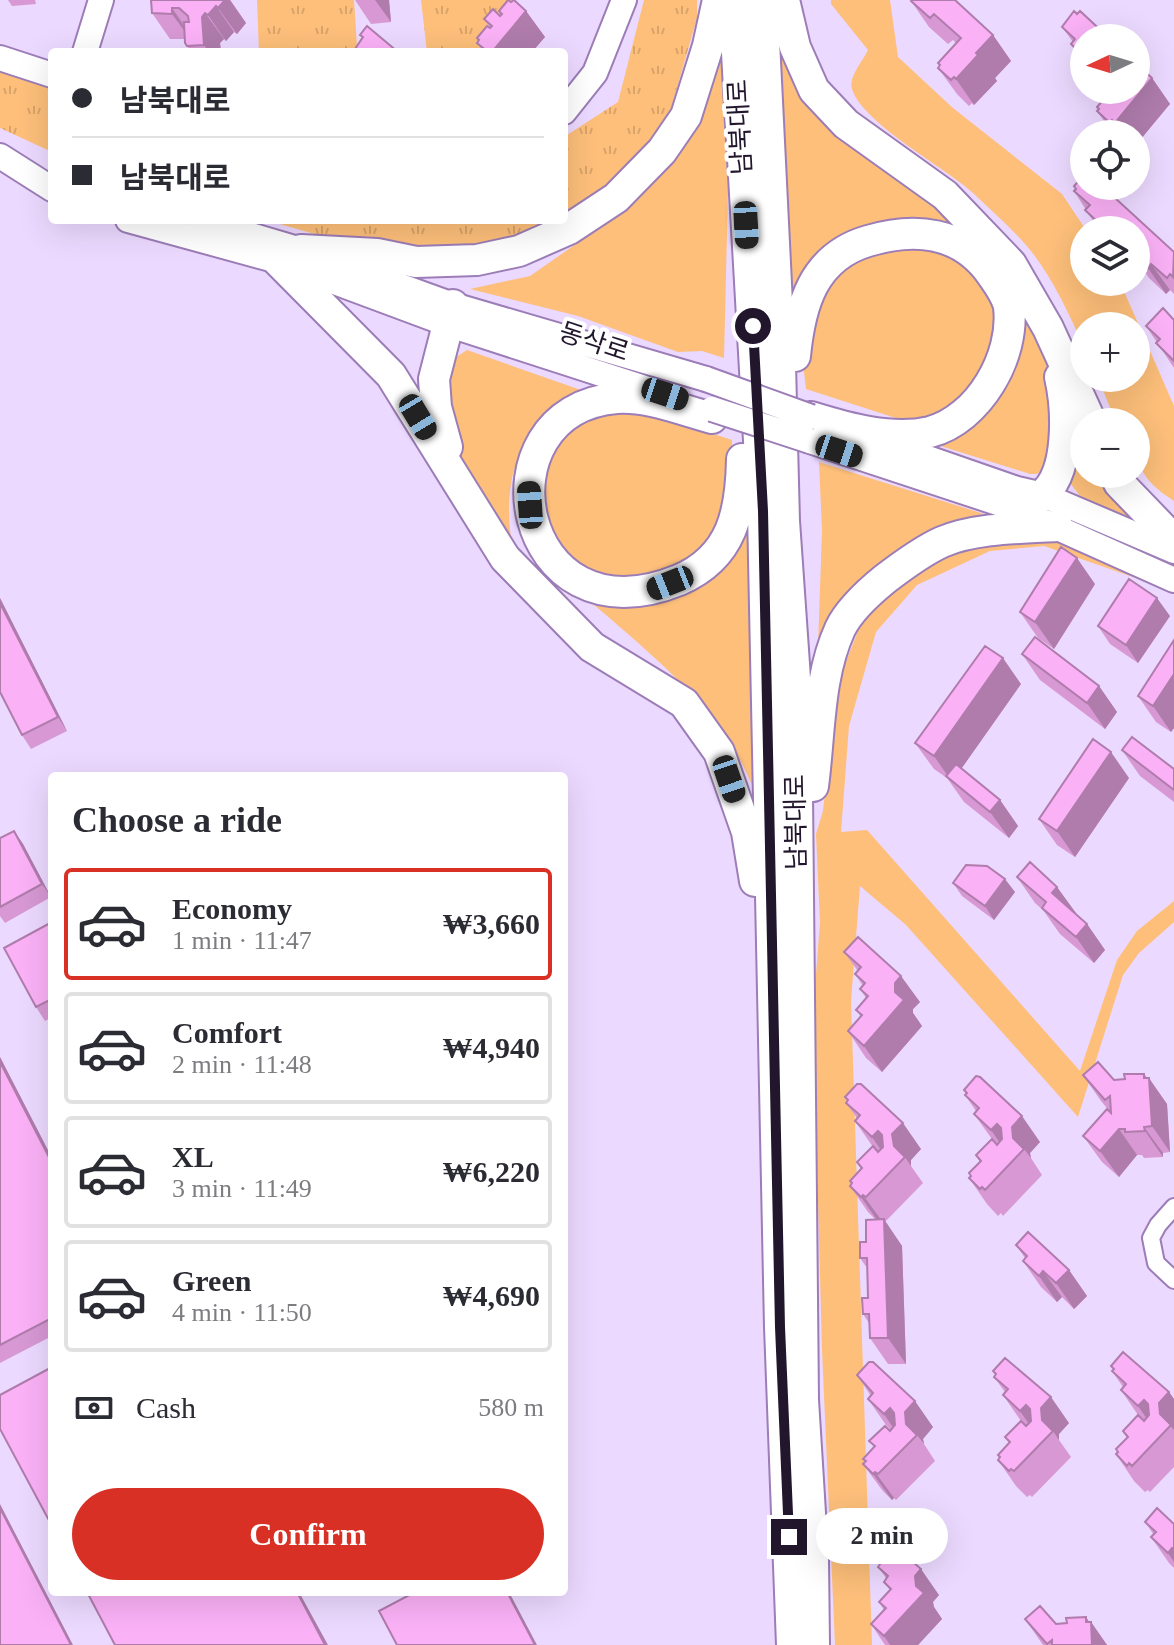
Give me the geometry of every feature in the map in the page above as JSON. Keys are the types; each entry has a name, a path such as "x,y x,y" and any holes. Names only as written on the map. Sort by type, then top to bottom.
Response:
{"highway":[{"path":"290,256 377,254 416,262 477,260 519,251 569,229 616,198 662,151 686,116 708,46 718,0"},
{"name":"남북대로","path":"734,0 763,511 780,1327 792,1645"},
{"name":"남북대로","path":"762,0 780,365 784,521 796,693 803,1400 813,1561 814,1645"},
{"path":"784,0 795,47 814,90 846,124 954,204 1011,264 1048,328 1085,408"},
{"path":"791,593 794,359 798,317 815,278 844,252 864,242 901,232 937,235 961,246 985,265 1009,306 1005,352 990,386 960,416 932,431 904,435 849,429 810,429"},
{"path":"290,256 391,375 505,558 592,647 684,703 719,752 747,832 771,974"},
{"path":"712,414 634,398 614,398 597,402 563,419 537,451 528,476 530,505 538,538 550,558 567,575 597,588 629,593 655,590 686,577 710,561 733,530 742,499 749,281"},
{"path":"452,315 434,379 436,407 460,487"},
{"path":"1013,508 1043,495 1059,470 1066,423 1062,386 1048,328"},
{"path":"1124,488 1174,540"},
{"path":"797,899 819,721 829,665 841,627 869,593 904,564 943,542 1000,530 1057,526"}],"main road":[{"path":"86,48 101,0"},
{"path":"568,107 595,73 624,0"},
{"path":"0,58 48,74"},
{"path":"0,156 48,184"},
{"name":"동삭로","path":"146,224 290,256"},
{"name":"동삭로","path":"210,224 712,414 810,429 1043,495 1174,551"},
{"name":"동삭로","path":"452,315 706,379 810,429 1057,526 1174,580"}],"street":[{"path":"1174,1207 1151,1238 1156,1263 1174,1280"}],"green space":[{"path":"257,0 354,0 356,48 259,48"},
{"path":"421,0 516,0 517,21 498,48 427,48"},
{"path":"644,0 697,0 697,18 668,119 611,189 568,212 568,134 618,102"},
{"path":"831,0 890,0 898,57 953,108 1062,194 1077,216 1070,216 1070,296 1126,296 1133,312 1070,312 1070,318 1051,281 1020,238 973,193 872,116 859,102 851,84 868,50"},
{"path":"779,25 895,168 997,259 1054,372 1060,414 1046,466 1037,474 915,438 985,401 1005,280 896,224 793,310"},
{"path":"721,43 728,191 724,358 702,351 678,352 578,316 470,289 530,276 599,228 628,203"},
{"path":"0,72 48,88 48,150 0,128"},
{"path":"280,224 546,224 505,246 442,249 335,240"},
{"path":"931,241 975,263 1001,316 987,377 950,411 905,421 806,389 801,347 816,297 857,255"},
{"path":"467,350 601,397 548,423 526,443 511,482 511,537 466,473 449,434 444,365"},
{"path":"1150,351 1174,406 1174,501 1150,481 1150,408 1110,408 1104,392 1150,392"},
{"path":"635,408 732,440 733,500 711,543 671,577 612,585 549,542 543,453 570,424"},
{"path":"1070,443 1070,483 1067,479"},
{"path":"819,462 984,514 943,524 902,546 876,568 817,676 822,531"},
{"path":"1074,488 1117,488 1143,523 1080,496"},
{"path":"751,517 753,787 730,742 704,708 648,652 569,583 635,600"},
{"path":"1058,537 1173,591 1044,546 990,551 917,585 876,632 849,726 841,832 867,830 1080,1071 1117,960 1137,931 1174,901 1174,922 1139,953 1123,975 1078,1117 906,925 860,886 851,1001 872,1645 835,1645 822,1350 813,1012 820,923 816,834 823,811 838,682 860,626 903,574 965,544"}],"building":[{"path":"151,0 225,0 202,17 204,45 187,46 184,22 189,22 188,16 179,8 172,8 172,14 152,13"},
{"path":"508,0 514,0 526,11 495,48 483,48 477,43 477,38 487,26 492,26 484,19 493,9 500,16 499,11"},
{"path":"912,0 955,0 993,35 956,79 951,80 938,68 938,63 961,38 934,14 930,18"},
{"path":"1074,11 1077,14 1080,11 1094,24 1070,24 1070,34 1062,27"},
{"path":"367,26 393,48 356,48 363,37 360,35"},
{"path":"1100,104 1131,104 1117,120 1107,120 1097,111"},
{"path":"1084,200 1117,200 1135,216 1091,216 1085,210 1090,205"},
{"path":"1150,230 1174,252 1173,277 1170,274 1167,278 1151,264"},
{"path":"1163,308 1174,320 1174,361 1156,343 1160,339 1150,330 1150,322"},
{"path":"1061,547 1077,558 1035,622 1020,612"},
{"path":"1129,579 1157,598 1126,645 1098,626"},
{"path":"0,603 58,717 22,735 0,692"},
{"path":"1035,637 1099,686 1087,703 1022,654"},
{"path":"1174,640 1174,674 1153,706 1138,696"},
{"path":"985,646 1003,658 934,756 915,743"},
{"path":"1132,737 1174,769 1174,790 1122,750"},
{"path":"1093,739 1111,752 1057,831 1039,819"},
{"path":"956,764 1000,800 990,812 946,776"},
{"path":"14,831 42,884 0,907 0,838"},
{"path":"1030,862 1057,887 1052,893 1087,924 1076,937 1042,908 1046,902 1017,877"},
{"path":"966,865 987,866 1005,879 985,906 953,883"},
{"path":"48,924 48,1001 36,1007 4,948"},
{"path":"858,937 901,976 895,983 895,992 904,1000 864,1046 848,1031 862,1015 856,1010 868,996 860,989 865,983 855,974 861,967 844,952"},
{"path":"0,1062 48,1155 48,1320 0,1345"},
{"path":"1098,1062 1114,1080 1125,1079 1124,1074 1144,1074 1144,1078 1149,1078 1152,1126 1144,1127 1145,1131 1125,1132 1125,1129 1119,1129 1100,1151 1083,1136 1107,1109 1111,1113 1110,1096 1105,1100 1083,1075"},
{"path":"976,1076 1022,1116 1012,1127 1013,1138 1024,1149 985,1190 969,1178 969,1173 981,1161 976,1155 992,1139 997,1145 1002,1139 1001,1128 997,1124 991,1130 974,1114 979,1108 965,1095 964,1090"},
{"path":"857,1084 861,1084 903,1123 892,1134 894,1146 905,1157 866,1197 861,1197 850,1186 850,1181 862,1168 857,1162 873,1146 878,1152 883,1147 882,1135 878,1131 872,1137 855,1121 860,1115 846,1103 848,1100 845,1097"},
{"path":"884,1219 888,1338 870,1338 869,1314 863,1314 862,1298 868,1298 867,1258 860,1258 860,1242 866,1242 866,1220"},
{"path":"1028,1232 1069,1270 1056,1283 1043,1271 1039,1276 1023,1261 1027,1256 1016,1245"},
{"path":"1123,1352 1169,1392 1159,1403 1160,1414 1171,1425 1132,1466 1129,1463 1127,1466 1116,1454 1116,1449 1128,1437 1123,1431 1138,1415 1144,1421 1149,1415 1148,1404 1144,1400 1138,1406 1121,1390 1126,1384 1112,1371 1111,1366"},
{"path":"1005,1358 1051,1397 1041,1408 1042,1420 1053,1431 1014,1471 1009,1471 998,1460 998,1455 1010,1442 1005,1437 1021,1421 1026,1426 1031,1421 1030,1409 1026,1405 1020,1411 1003,1395 1008,1389 994,1377 996,1374 993,1371"},
{"path":"869,1362 873,1362 915,1401 905,1412 906,1424 917,1435 878,1474 873,1474 863,1464 866,1461 863,1459 875,1446 869,1441 885,1426 890,1431 895,1425 894,1413 890,1408 884,1414 868,1399 873,1393 857,1375"},
{"path":"48,1369 48,1519 0,1429 0,1395"},
{"path":"0,1508 71,1645 0,1645"},
{"path":"1157,1508 1174,1524 1174,1550 1172,1548 1168,1553 1151,1537 1156,1532 1145,1522"},
{"path":"878,1531 921,1569 915,1576 916,1586 924,1593 884,1636 871,1624 886,1608 879,1602 891,1589 884,1582 888,1576 878,1567 883,1560 867,1545"},
{"path":"89,1596 299,1596 325,1645 115,1645"},
{"path":"407,1596 509,1596 535,1645 397,1645 379,1611"},
{"path":"1040,1606 1056,1624 1067,1623 1066,1618 1086,1617 1086,1622 1091,1622 1092,1645 1052,1645 1052,1640 1047,1644 1025,1619"}],"route":[{"path":"753,326 763,511 780,1327 789,1537"}]}
